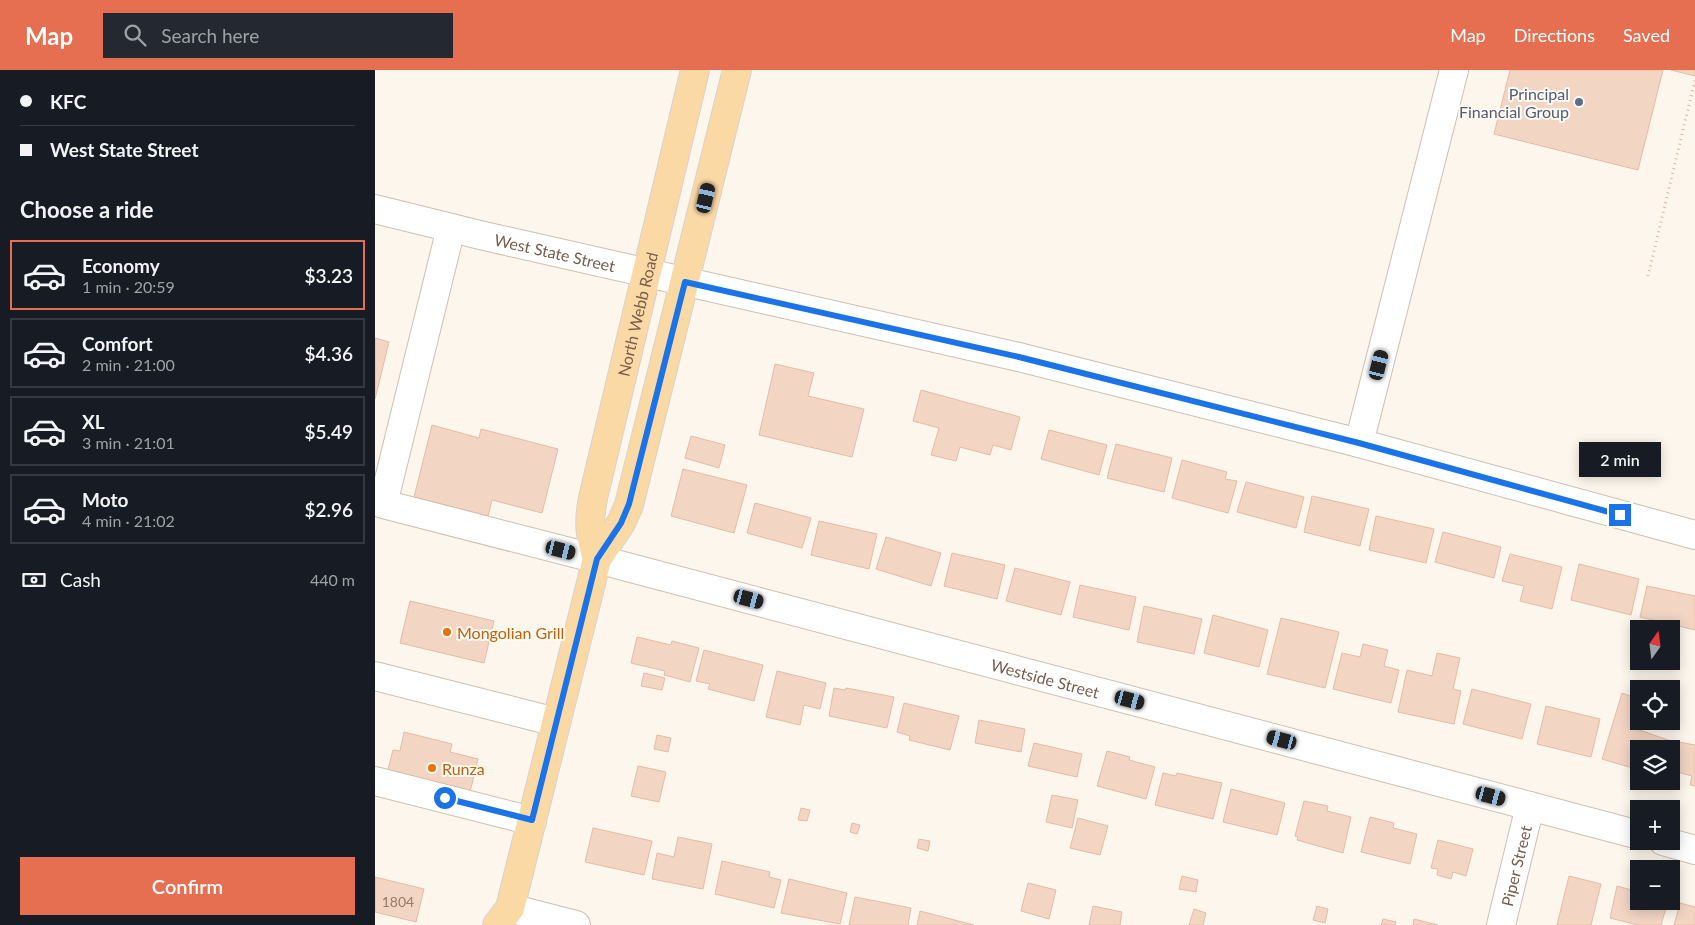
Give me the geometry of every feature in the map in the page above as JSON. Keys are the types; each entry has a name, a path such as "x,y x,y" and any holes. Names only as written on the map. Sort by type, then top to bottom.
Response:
{"main road":[{"name":"North Webb Road","path":"597,559 590,534 589,517 645,272 695,70"},
{"name":"North Webb Road","path":"508,919 597,559 621,523 629,504 737,70"}],"street":[{"path":"1359,443 1454,70"},
{"name":"West State Street","path":"375,209 685,282 1019,357 1359,443 1695,535"},
{"name":"Westside Street","path":"451,228 383,504 1630,833"},
{"path":"375,676 556,722"},
{"path":"375,781 532,820"},
{"name":"Piper Street","path":"1501,925 1530,806"},
{"path":"1680,846 1695,850"},
{"path":"508,919 576,925"}],"path":[{"path":"1648,276 1695,80"}],"building":[{"name":"Principal Financial Group","path":"1510,70 1663,70 1638,170 1494,134"},
{"path":"1671,70 1695,70 1695,76"},
{"path":"375,338 389,342 375,399"},
{"path":"775,364 814,373 808,396 864,409 852,457 759,435"},
{"path":"921,390 1020,417 1011,450 993,445 990,455 960,447 956,461 931,455 939,428 913,421"},
{"path":"432,425 479,438 481,429 558,449 542,513 492,500 488,516 414,497"},
{"path":"1049,430 1107,445 1099,475 1041,459"},
{"path":"691,436 725,445 719,468 685,458"},
{"path":"1116,444 1172,458 1164,492 1107,478"},
{"path":"1182,460 1227,472 1225,479 1237,481 1228,513 1172,498"},
{"path":"683,469 747,485 734,533 671,516"},
{"path":"1246,482 1304,497 1296,528 1237,512"},
{"path":"1312,496 1369,509 1360,546 1304,532"},
{"path":"755,503 811,518 802,548 747,533"},
{"path":"1376,516 1434,529 1426,563 1369,550"},
{"path":"819,521 877,534 869,569 811,555"},
{"path":"1443,532 1501,547 1494,578 1435,562"},
{"path":"886,537 941,553 931,586 876,569"},
{"path":"952,553 1005,565 997,599 944,586"},
{"path":"1510,554 1562,567 1552,609 1520,601 1524,586 1502,581"},
{"path":"1579,564 1639,579 1631,615 1571,600"},
{"path":"1015,568 1070,582 1061,615 1006,601"},
{"path":"1080,585 1136,597 1129,630 1073,617"},
{"path":"1647,586 1695,596 1695,630 1680,626 1680,620 1653,620 1640,617"},
{"name":"Mongolian Grill","path":"410,601 494,621 484,663 400,643"},
{"path":"1144,606 1202,619 1194,654 1137,642"},
{"path":"1213,615 1268,630 1259,667 1204,653"},
{"path":"1281,618 1339,632 1325,688 1267,674"},
{"path":"637,637 671,645 672,641 699,648 690,682 664,675 665,671 631,663"},
{"path":"1363,644 1388,650 1384,666 1399,670 1391,703 1333,689 1342,653 1360,657"},
{"path":"704,650 763,665 754,701 708,689 710,684 696,681"},
{"path":"1437,653 1460,658 1453,689 1461,691 1454,724 1398,712 1407,670 1432,676"},
{"path":"777,671 826,683 820,709 804,705 800,725 766,717"},
{"path":"644,673 665,678 662,690 641,686"},
{"path":"834,688 845,690 846,688 894,697 887,728 829,716"},
{"path":"1472,689 1531,704 1522,739 1463,724"},
{"path":"1622,693 1630,696 1630,730 1640,730 1668,740 1630,740 1630,767 1602,759"},
{"path":"904,703 959,716 950,750 909,740 910,736 897,732"},
{"path":"1546,706 1600,719 1591,757 1537,744"},
{"path":"979,720 1025,729 1021,752 975,743"},
{"name":"Runza","path":"404,732 452,744 450,752 478,759 470,792 386,777 393,750 400,751"},
{"path":"657,735 671,738 668,752 654,749"},
{"path":"1680,742 1695,745 1695,786 1690,785 1692,776 1680,773"},
{"path":"1034,743 1082,754 1077,777 1028,766"},
{"path":"1107,751 1130,757 1129,760 1155,767 1146,799 1097,786"},
{"path":"638,766 666,772 659,802 631,796"},
{"path":"1163,773 1176,776 1177,773 1222,783 1213,819 1155,805"},
{"path":"1231,789 1285,803 1277,835 1223,822"},
{"path":"1052,795 1078,800 1072,828 1046,822"},
{"path":"1304,801 1328,806 1327,811 1351,817 1343,853 1297,840 1298,837 1295,836"},
{"path":"801,808 810,810 807,821 798,820"},
{"path":"1370,817 1394,823 1393,828 1417,834 1410,864 1361,852"},
{"path":"1078,818 1108,826 1100,855 1070,848"},
{"path":"852,823 860,825 857,834 850,832"},
{"path":"593,828 652,841 644,875 585,862"},
{"path":"678,837 712,844 703,889 652,879 657,853 674,857"},
{"path":"919,839 930,841 928,851 917,848"},
{"path":"1438,840 1473,849 1466,876 1453,872 1451,879 1437,875 1438,869 1431,868"},
{"path":"722,861 770,872 769,877 781,880 774,908 715,894"},
{"path":"1182,876 1198,880 1196,892 1179,889"},
{"path":"1569,876 1601,884 1591,925 1557,925"},
{"path":"375,877 424,889 416,922 375,912"},
{"path":"789,879 847,893 840,924 781,913"},
{"path":"1028,883 1056,890 1049,919 1021,911"},
{"path":"1617,886 1630,890 1630,910 1665,910 1661,925 1638,925 1610,918"},
{"path":"855,897 911,908 908,925 849,925"},
{"path":"1680,903 1695,907 1695,925 1674,925 1678,910 1680,910"},
{"path":"1093,906 1122,912 1120,925 1089,925"},
{"path":"1317,906 1328,909 1325,923 1313,920"},
{"path":"1194,909 1206,913 1203,925 1189,925"},
{"path":"920,911 974,925 917,925"},
{"path":"1383,919 1396,922 1395,925 1381,925"},
{"path":"1414,919 1438,925 1413,925"}],"place":[{"name":"Principal Financial Group","path":"1579,102"},
{"name":"Mongolian Grill","path":"447,632"},
{"name":"Runza","path":"432,768"}],"route":[{"path":"445,798 532,820 597,559 621,523 629,504 685,282 1019,357 1359,443 1620,515"}]}
